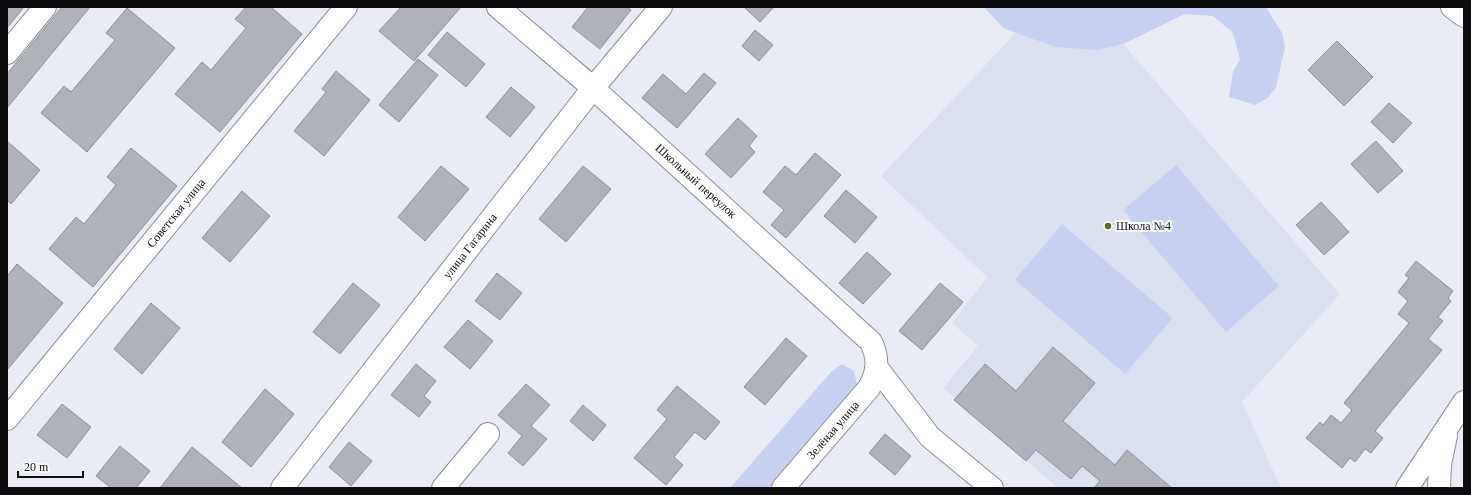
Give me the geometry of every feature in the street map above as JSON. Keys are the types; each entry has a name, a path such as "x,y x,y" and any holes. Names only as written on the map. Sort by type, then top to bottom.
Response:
{"street":[{"path":"7,53 45,7"},
{"name":"Советская улица","path":"7,419 346,7"},
{"name":"Школьный переулок","path":"498,7 593,88 865,335 871,342 875,351 877,368"},
{"name":"улица Гагарина","path":"282,488 593,88 661,7"},
{"path":"1452,7 1464,16"},
{"path":"877,368 930,437 992,488"},
{"name":"Зелёная улица","path":"783,488 869,388 874,379 877,368"},
{"path":"1407,488 1464,402"},
{"path":"1439,488 1440,464 1448,426"},
{"path":"443,488 488,434"}],"shaded area":[{"path":"984,7 1266,7 1282,33 1285,47 1276,87 1268,98 1255,105 1229,97 1233,71 1240,60 1233,33 1213,16 1185,14 1123,44 1096,50 1055,47 1003,28"},
{"name":"Школа №4","path":"1040,7 1091,7 1340,294 1242,402 1281,488 1058,488 943,388 978,346 952,323 987,277 881,176"},
{"path":"1176,165 1279,286 1226,332 1123,210"},
{"path":"1062,224 1173,318 1125,374 1015,280"},
{"path":"842,364 854,371 857,384 770,488 730,488 831,372"}],"building":[{"path":"7,7 24,7 7,28"},
{"path":"62,7 90,7 7,108 7,74"},
{"path":"246,7 271,7 302,34 220,132 175,94 202,62 211,70 246,28 235,19"},
{"path":"401,7 461,7 414,61 379,31"},
{"path":"588,7 627,7 631,10 600,49 572,27"},
{"path":"744,7 774,7 760,22"},
{"path":"127,8 175,48 87,152 41,113 64,86 71,92 115,40 106,33"},
{"path":"755,30 773,45 759,61 742,46"},
{"path":"447,32 485,64 466,87 428,55"},
{"path":"1337,41 1373,77 1344,106 1308,70"},
{"path":"418,59 438,75 399,122 379,105"},
{"path":"336,71 370,100 324,156 294,131 326,92 322,89"},
{"path":"704,73 716,83 677,128 642,98 663,74 686,94"},
{"path":"511,87 535,107 510,137 486,117"},
{"path":"1389,103 1412,123 1393,143 1371,122"},
{"path":"738,118 757,136 749,146 755,152 731,178 705,154"},
{"path":"7,141 40,170 11,204 7,200"},
{"path":"1376,141 1403,171 1378,193 1351,164"},
{"path":"131,148 177,186 93,287 49,249 76,217 84,224 116,185 107,177"},
{"path":"815,153 841,175 786,238 771,225 784,210 763,192 785,166 796,175"},
{"path":"441,166 469,189 425,241 398,217"},
{"path":"583,166 611,189 566,242 539,219"},
{"path":"846,190 877,217 855,243 824,216"},
{"path":"242,191 270,216 230,262 202,238"},
{"path":"1321,202 1349,232 1324,255 1296,225"},
{"path":"867,252 891,274 863,304 839,283"},
{"path":"1416,261 1453,291 1448,298 1451,301 1438,317 1443,321 1428,339 1442,350 1375,431 1383,438 1371,453 1365,449 1355,462 1350,458 1342,468 1306,438 1320,422 1323,425 1331,415 1341,423 1352,410 1344,403 1409,323 1398,314 1408,301 1398,292 1409,278 1405,275"},
{"path":"17,264 63,303 7,370 7,276"},
{"path":"497,273 522,293 500,320 475,301"},
{"path":"353,283 380,305 340,354 313,332"},
{"path":"940,283 963,302 922,350 899,331"},
{"path":"151,303 180,328 142,374 114,349"},
{"path":"468,320 493,341 470,369 444,347"},
{"path":"786,338 807,356 765,405 744,387"},
{"path":"1053,347 1095,383 1063,421 1115,465 1127,450 1172,488 1094,488 1100,481 1082,466 1071,479 1036,450 1026,461 954,400 985,364 1016,391"},
{"path":"416,364 436,381 424,396 431,402 419,417 391,395"},
{"path":"526,384 550,405 531,426 547,439 523,466 508,453 522,436 498,415"},
{"path":"677,386 720,422 705,440 695,432 674,457 683,465 666,485 634,458 667,419 657,410"},
{"path":"265,389 294,414 251,467 222,442"},
{"path":"62,404 91,427 67,458 37,435"},
{"path":"583,405 606,425 593,441 570,421"},
{"path":"885,434 911,456 895,475 869,453"},
{"path":"349,442 372,461 351,486 329,467"},
{"path":"120,446 150,471 136,488 111,488 96,476"},
{"path":"192,447 242,488 160,488"}],"place":[{"name":"Школа №4","path":"1108,226"}]}
